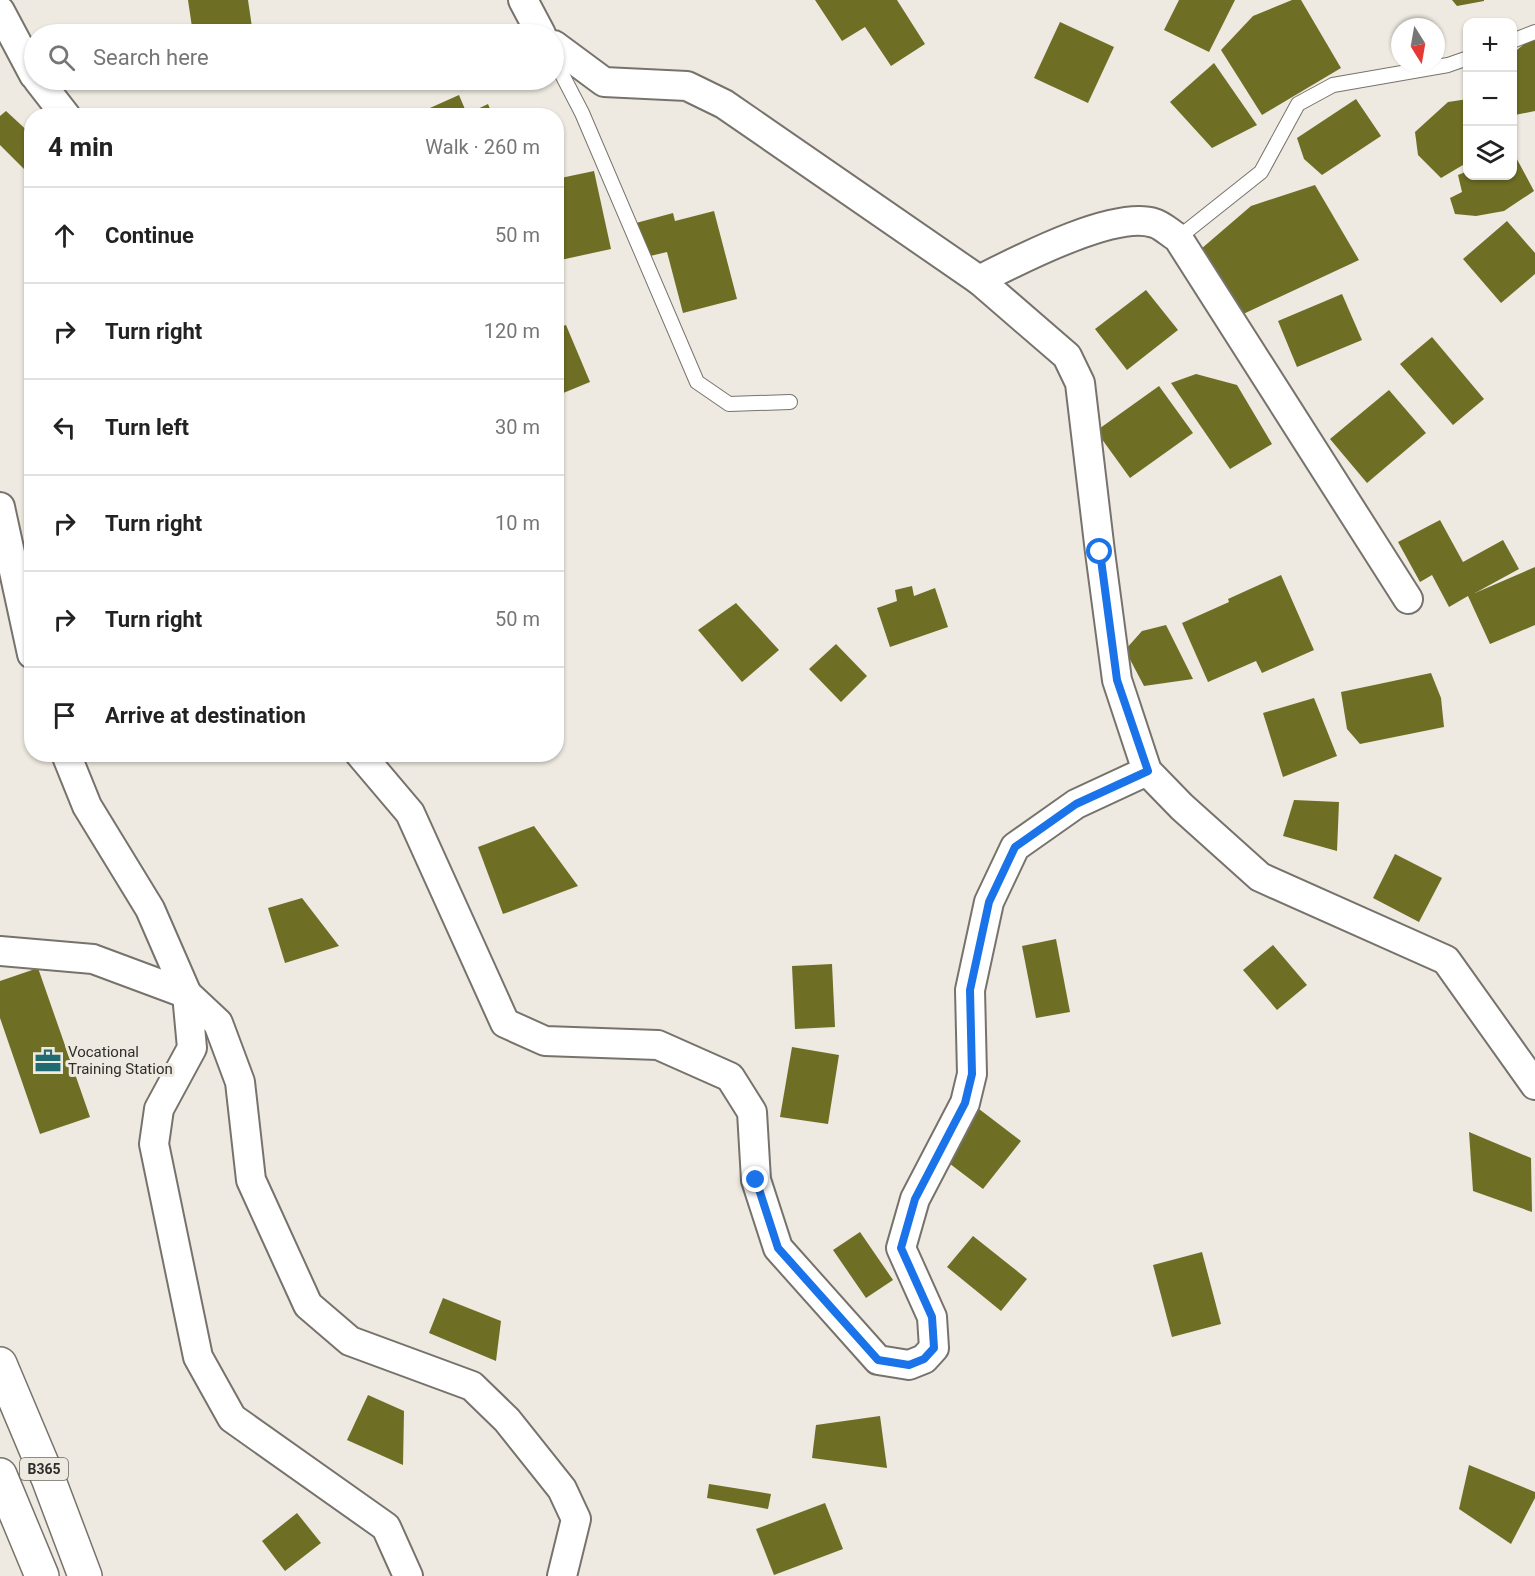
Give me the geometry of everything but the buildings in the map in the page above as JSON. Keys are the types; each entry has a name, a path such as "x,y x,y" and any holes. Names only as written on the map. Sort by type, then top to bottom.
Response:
{"main road":[{"name":"B365","path":"0,1364 48,1478 85,1576"},
{"name":"B365","path":"0,1475 42,1576"}],"street":[{"path":"523,0 536,24"},
{"path":"0,11 24,56"},
{"path":"564,52 604,82 687,86 724,104 979,280 1067,356 1080,383 1117,680 1148,771 1182,807 1260,878 1446,960 1535,1084"},
{"path":"46,90 60,108"},
{"path":"979,280 1053,244 1127,221 1155,223 1178,238 1408,599"},
{"path":"0,507 24,617"},
{"path":"69,762 87,806 150,909 187,994 192,1048 159,1109 154,1144 198,1357 232,1418 386,1527 408,1576"},
{"path":"367,762 410,813 505,1023 545,1041 658,1045 730,1077 752,1112 756,1180 778,1248 878,1360 909,1365 924,1359 934,1348 932,1317 901,1248 915,1199 965,1103 972,1074 970,990 989,902 1015,847 1076,804 1148,771"},
{"path":"0,951 93,959 187,994 218,1023 240,1082 251,1180 308,1305 350,1341 472,1386 507,1419 562,1489 576,1519 562,1576"}],"lane":[{"path":"1517,39 1535,32"},
{"path":"1178,238 1261,172 1298,104 1333,85 1448,65 1463,59"},
{"path":"564,78 582,113 697,382 729,404 790,402"}],"place":[{"name":"Vocational Training Station","path":"48,1061"}],"route":[{"path":"756,1180 778,1248 878,1360 909,1365 924,1359 934,1348 932,1317 901,1248 915,1199 965,1103 972,1074 970,990 989,902 1015,847 1076,804 1148,771 1117,680 1100,552"}]}
